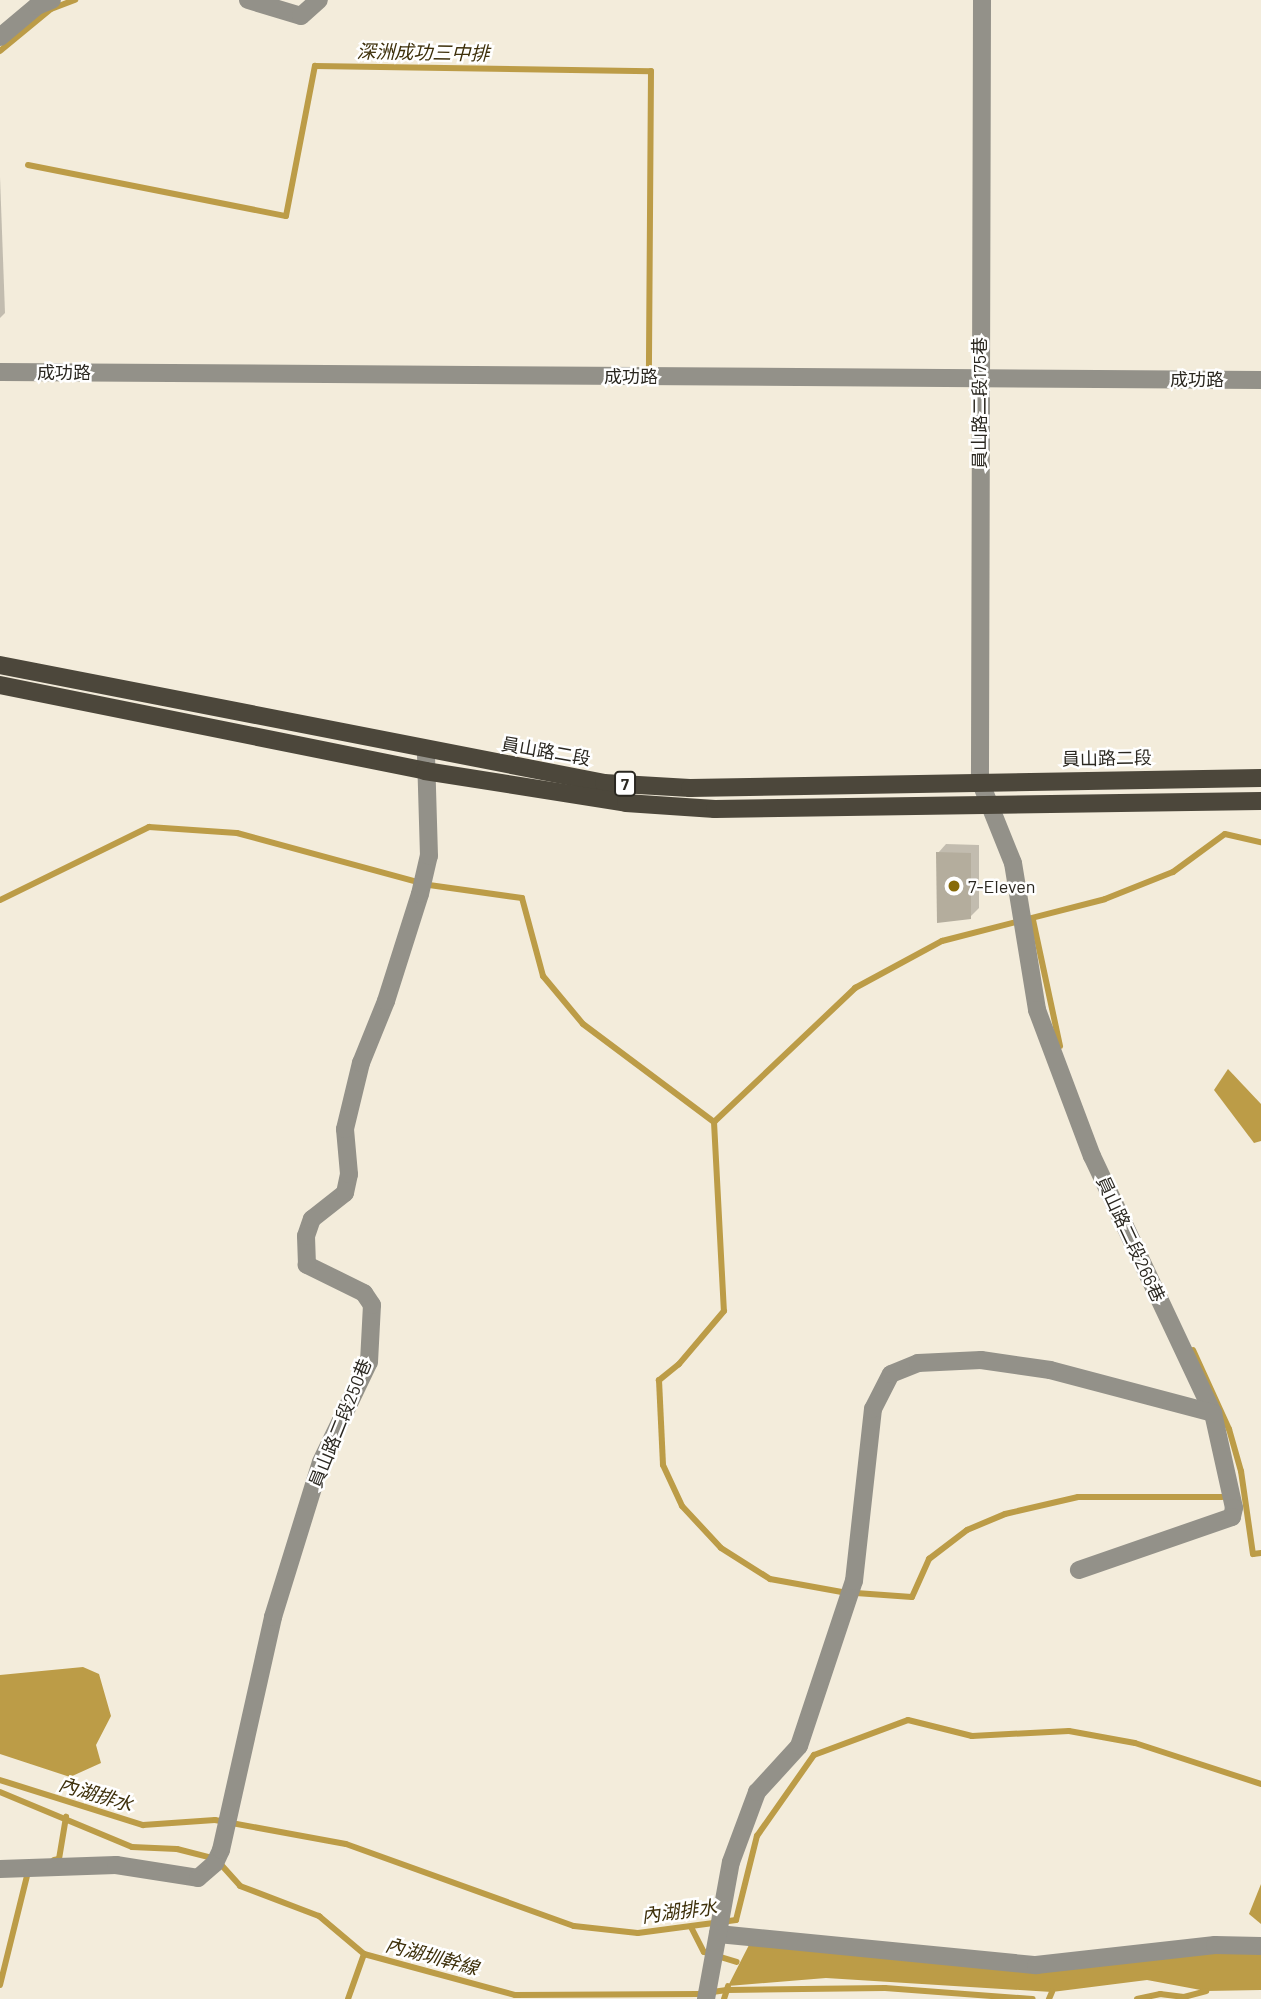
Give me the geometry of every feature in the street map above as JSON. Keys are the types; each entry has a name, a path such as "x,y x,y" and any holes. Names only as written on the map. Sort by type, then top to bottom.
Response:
{"main road":[{"name":"員山路二段","path":"0,665 426,752 604,783 690,789 980,781 1261,778"},
{"name":"7","path":"0,685 425,771 626,803 702,808 1261,801"}],"street":[{"path":"0,37 37,6 52,0"},
{"path":"248,0 301,16 319,0"},
{"name":"員山路二段175巷","path":"982,0 980,781 990,803"},
{"name":"成功路","path":"0,372 1261,380"},
{"name":"員山路二段250巷","path":"0,1870 116,1865 198,1878 215,1863 220,1850 273,1617 321,1462 369,1362 372,1306 364,1293 307,1265 306,1236 312,1219 345,1193 349,1174 345,1129 361,1063 386,1001 420,894 425,869 426,752"},
{"name":"員山路二段266巷","path":"990,803 1013,863 1037,1010 1088,1144 1213,1413 1234,1508 1232,1517 1079,1570"},
{"path":"706,1999 731,1861 757,1792 800,1746 812,1715 819,1679 857,1571 873,1409 891,1374 918,1363 981,1360 1049,1370 1213,1413"},
{"path":"719,1927 1036,1965 1215,1945 1261,1946"}],"shaded area":[{"path":"1228,1069 1261,1104 1261,1141 1254,1143 1214,1090"},
{"path":"83,1667 99,1674 111,1716 96,1745 101,1763 70,1777 0,1754 0,1675"},
{"path":"1261,1884 1261,1924 1249,1914"},
{"path":"749,1945 1031,1969 1165,1954 1261,1951 1261,1990 1206,1991 1147,1980 1052,1992 826,1978 728,1986"}],"building":[{"name":"7-Eleven","path":"936,852 971,853 971,919 937,923"}],"waterway":[{"path":"0,51 51,9 75,0"},
{"name":"深洲成功三中排","path":"28,165 286,216 315,66 651,71 649,366"},
{"path":"0,900 149,827 237,833 429,885 522,898 543,976 583,1024 714,1122 855,988 942,941 1105,899 1173,872 1225,834 1261,842"},
{"path":"1033,920 1060,1046"},
{"path":"714,1122 724,1311 679,1364 659,1380 663,1465 682,1506 721,1548 770,1579 842,1592 912,1597 929,1559 967,1530 1005,1514 1078,1497 1222,1497"},
{"path":"1193,1350 1229,1429 1241,1471 1253,1554 1261,1553"},
{"name":"內湖排水","path":"0,1780 143,1825 215,1820 346,1844 574,1926 638,1933 736,1920 757,1836 814,1755 908,1720 972,1736 1069,1731 1135,1743 1261,1784"},
{"name":"內湖圳幹線","path":"0,1792 132,1847 177,1849 216,1859 240,1886 319,1916 364,1954 515,1995 698,1994 727,1990 728,1986"},
{"path":"54,1860 59,1859 66,1817"},
{"path":"0,1985 29,1868"},
{"path":"691,1927 704,1952 737,1962"},
{"path":"348,1999 364,1954"},
{"path":"724,1999 727,1990 885,1988 1033,1999"},
{"path":"1137,1999 1160,1994 1184,1997 1206,1991"},
{"path":"1049,1999 1052,1992"}],"place":[{"name":"7-Eleven","path":"954,886"}]}
